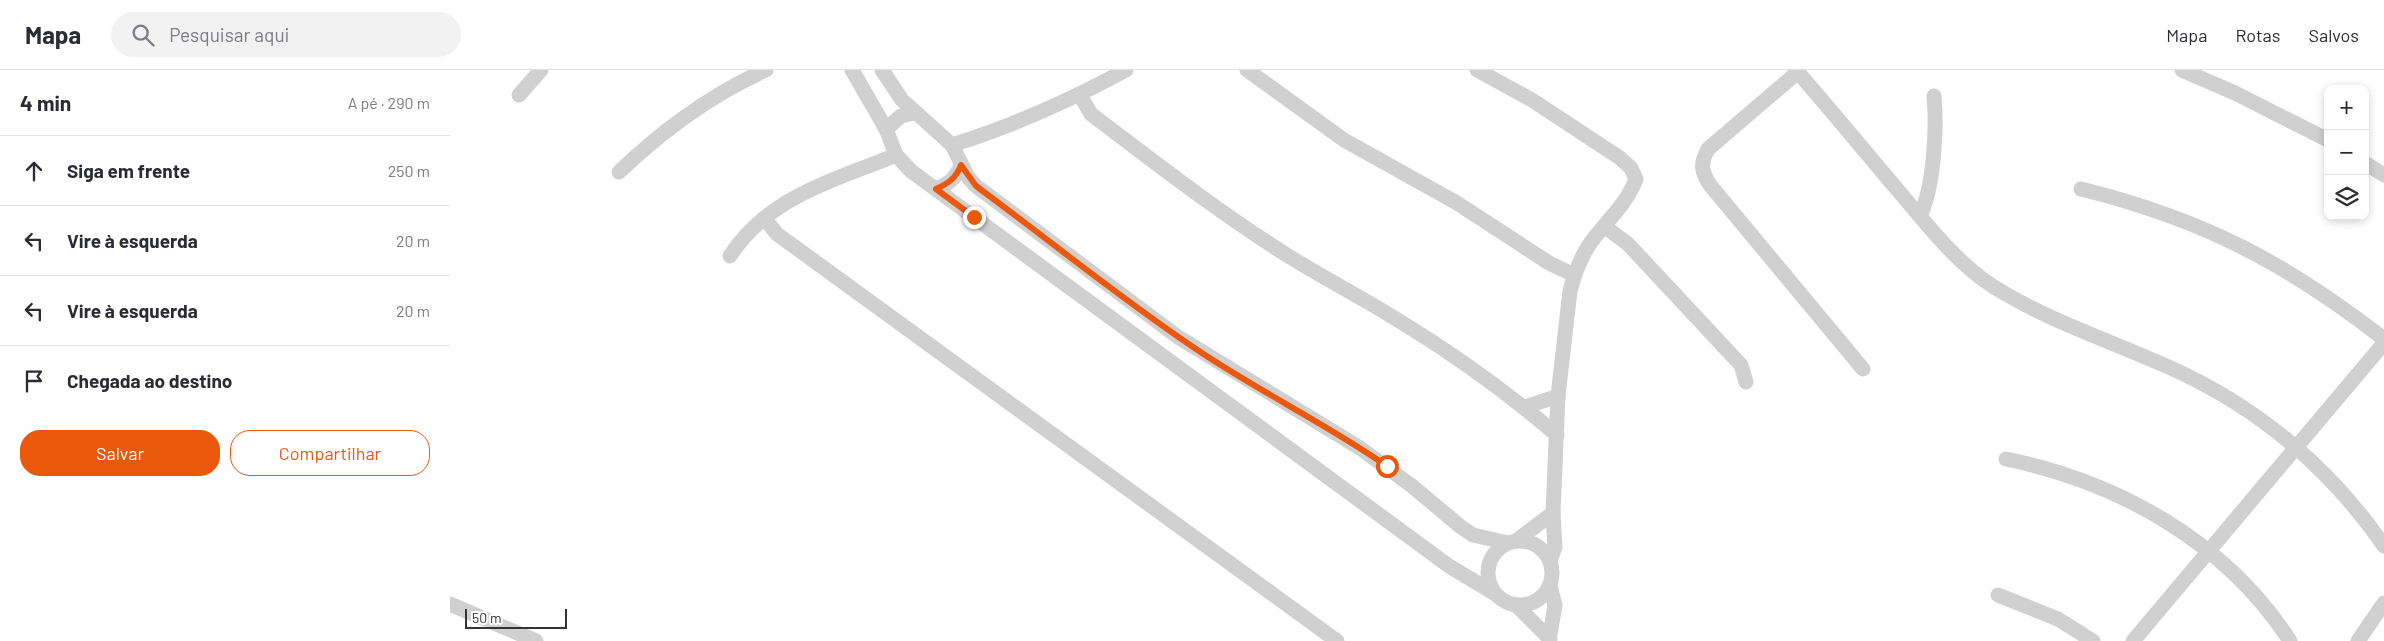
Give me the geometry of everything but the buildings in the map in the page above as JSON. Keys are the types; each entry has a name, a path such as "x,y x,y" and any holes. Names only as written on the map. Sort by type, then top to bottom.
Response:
{"street":[{"path":"519,95 541,70"},
{"path":"619,172 666,130 691,111 766,70"},
{"path":"852,70 886,129 896,155 911,171 1441,560 1494,592"},
{"path":"882,70 890,85 914,113 952,145 961,165 976,186 1178,337 1360,448 1473,535 1533,544 1546,554 1550,561 1552,578 1546,593 1532,603 1516,605"},
{"path":"952,145 1027,118 1080,95 1126,70"},
{"path":"1247,70 1344,140 1457,203 1549,264 1574,275"},
{"path":"1477,70 1560,117 1620,158 1631,168 1636,179 1632,190 1589,245 1574,275 1558,396 1553,513 1555,546 1550,561"},
{"path":"2182,70 2235,92 2324,138"},
{"path":"1863,369 1702,174 1702,161 1708,149 1797,71 1942,243 1992,285 2032,308 2197,380 2245,409 2296,446 2353,505 2384,546"},
{"path":"1080,95 1091,114 1207,203 1292,258 1402,322 1525,407 1557,435"},
{"path":"1920,216 1928,200 1936,116 1934,96"},
{"path":"886,129 901,116 914,113"},
{"path":"730,256 742,237 764,218 807,190 896,155"},
{"path":"936,189 949,183 957,176 961,165"},
{"path":"2369,166 2384,175"},
{"path":"2081,189 2162,212 2214,232 2256,253 2320,291 2384,341 2133,641"},
{"path":"764,218 778,234 1337,641"},
{"path":"1604,226 1628,244 1741,365 1746,382"},
{"path":"1525,407 1558,396"},
{"path":"2006,459 2059,471 2110,490 2158,515 2208,552 2247,588 2290,641"},
{"path":"1550,640 1516,605 1500,599 1490,585 1488,569 1494,553 1553,513"},
{"path":"1550,586 1555,605 1550,640"},
{"path":"1998,595 2045,613 2093,641"},
{"path":"2358,641 2384,603"},
{"path":"450,604 536,641"}],"route":[{"path":"974,217 936,189 949,183 957,176 961,165 976,186 1178,337 1277,399 1333,430 1387,466"}]}
